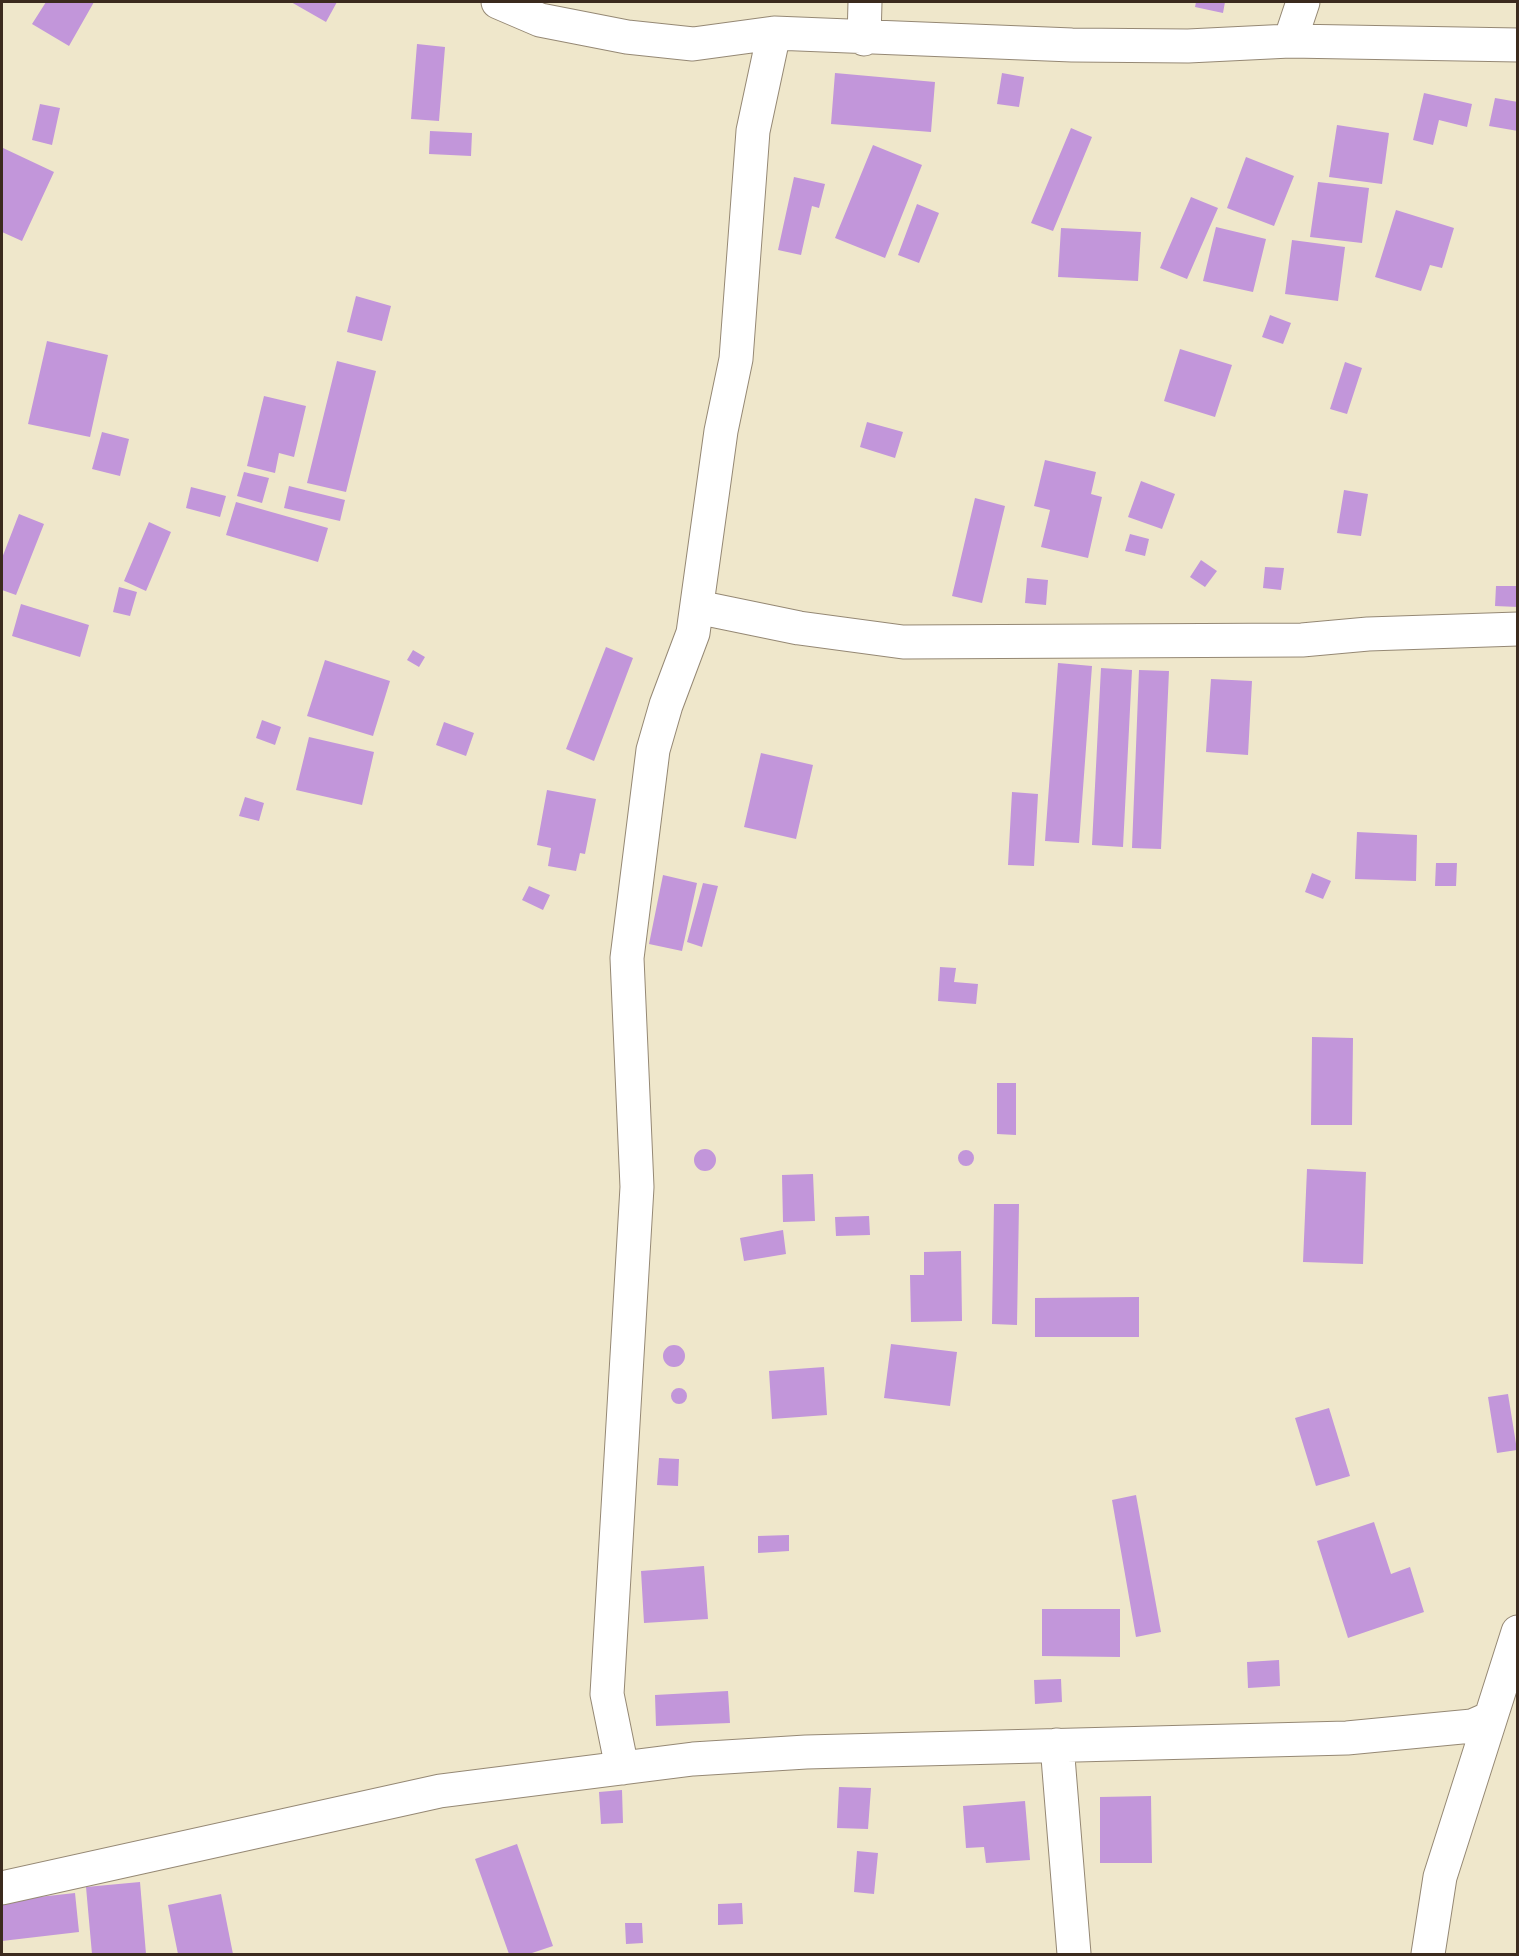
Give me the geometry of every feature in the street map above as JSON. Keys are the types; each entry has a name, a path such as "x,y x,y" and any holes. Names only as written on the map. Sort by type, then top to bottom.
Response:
{"street":[{"path":"498,2 540,20 627,37 693,44 774,33 864,39 1188,46 1290,40 1518,45"},
{"path":"864,39 865,2"},
{"path":"1290,40 1303,2"},
{"path":"622,1768 607,1694 637,1187 627,958 653,750 666,705 693,633 698,607 721,431 736,359 753,131 774,33"},
{"path":"698,607 799,628 903,642 1302,640 1368,634 1518,628"},
{"path":"1428,1954 1440,1877 1488,1719 1496,1705 1518,1632"},
{"path":"2,1888 440,1791 693,1759 806,1752 1347,1738 1472,1726 1488,1719"},
{"path":"1057,1745 1074,1954"}],"building":[{"path":"46,2 94,2 69,46 32,24"},
{"path":"291,2 337,2 326,22"},
{"path":"1196,2 1225,2 1223,13 1195,7"},
{"path":"417,44 445,47 439,121 411,119"},
{"path":"835,73 935,82 931,132 831,124"},
{"path":"1002,73 1024,77 1019,107 997,104"},
{"path":"1424,93 1472,104 1467,127 1439,120 1433,145 1413,140"},
{"path":"1495,98 1518,102 1518,131 1489,126"},
{"path":"40,104 60,108 52,145 32,140"},
{"path":"1337,125 1389,133 1382,184 1329,177"},
{"path":"1071,128 1092,137 1053,231 1031,223"},
{"path":"430,131 472,133 471,156 429,154"},
{"path":"873,145 922,165 885,258 835,238"},
{"path":"3,148 54,172 22,241 2,232"},
{"path":"1246,157 1294,176 1274,226 1227,208"},
{"path":"794,177 825,184 819,208 812,206 801,255 778,250"},
{"path":"1318,182 1369,188 1362,243 1310,237"},
{"path":"1191,197 1218,208 1187,279 1160,268"},
{"path":"917,204 939,213 919,263 898,255"},
{"path":"1396,210 1454,228 1442,268 1430,265 1421,291 1375,277"},
{"path":"1216,227 1266,239 1253,292 1203,281"},
{"path":"1061,228 1141,232 1138,281 1058,277"},
{"path":"1292,240 1345,247 1338,301 1285,294"},
{"path":"356,296 391,306 382,341 347,332"},
{"path":"1270,315 1291,323 1283,344 1262,337"},
{"path":"47,341 108,355 90,437 28,424"},
{"path":"1180,349 1232,365 1215,417 1164,401"},
{"path":"337,361 376,371 346,492 307,483"},
{"path":"1345,362 1362,368 1347,414 1330,409"},
{"path":"264,396 306,406 294,457 279,453 275,473 247,466"},
{"path":"867,422 903,432 895,458 860,447"},
{"path":"102,432 129,439 120,476 92,469"},
{"path":"1045,460 1096,472 1091,494 1102,497 1088,558 1041,547 1050,510 1034,506"},
{"path":"244,472 269,478 262,503 237,496"},
{"path":"1141,481 1175,494 1162,529 1128,517"},
{"path":"289,486 345,500 340,521 284,508"},
{"path":"191,487 226,496 220,517 186,508"},
{"path":"1344,490 1368,494 1361,536 1337,533"},
{"path":"975,498 1005,506 982,603 952,596"},
{"path":"236,502 328,528 318,562 226,535"},
{"path":"19,514 44,524 16,595 2,590 2,558"},
{"path":"149,522 171,532 146,591 124,581"},
{"path":"1130,534 1149,539 1145,556 1125,551"},
{"path":"1201,560 1217,571 1205,587 1190,577"},
{"path":"1265,567 1284,568 1281,590 1263,588"},
{"path":"1027,578 1048,580 1046,605 1025,603"},
{"path":"1496,586 1518,586 1518,607 1495,606"},
{"path":"119,587 137,592 130,616 113,612"},
{"path":"21,604 89,625 80,657 12,636"},
{"path":"606,647 633,658 594,761 566,749"},
{"path":"413,650 425,657 419,667 407,660"},
{"path":"325,660 390,681 373,736 307,716"},
{"path":"1058,663 1092,666 1079,843 1045,841"},
{"path":"1101,668 1132,670 1123,847 1092,845"},
{"path":"1139,670 1169,671 1161,849 1132,848"},
{"path":"1211,679 1252,681 1248,755 1206,752"},
{"path":"262,720 281,727 275,745 256,738"},
{"path":"444,722 474,733 466,756 436,745"},
{"path":"309,737 374,752 362,805 296,790"},
{"path":"761,753 813,765 796,839 744,827"},
{"path":"547,790 596,799 585,854 580,853 576,871 548,866 551,848 537,845"},
{"path":"1012,792 1038,794 1034,866 1008,865"},
{"path":"245,797 264,803 259,821 239,816"},
{"path":"1357,832 1417,835 1416,881 1355,879"},
{"path":"1436,863 1457,863 1456,886 1435,886"},
{"path":"1312,873 1331,881 1323,899 1305,892"},
{"path":"663,875 697,883 682,951 649,944"},
{"path":"703,883 718,886 702,947 687,942"},
{"path":"529,886 550,895 543,910 522,900"},
{"path":"940,967 956,968 954,982 978,984 976,1004 938,1001"},
{"path":"1312,1037 1353,1038 1352,1125 1311,1125"},
{"path":"997,1083 1016,1083 1016,1135 997,1134"},
{"path":"705,1149 713,1152 716,1160 713,1168 705,1171 697,1168 694,1160 697,1152"},
{"path":"966,1150 972,1152 974,1158 972,1164 966,1166 960,1164 958,1158 960,1152"},
{"path":"1307,1169 1366,1172 1363,1264 1303,1262"},
{"path":"813,1174 815,1221 783,1222 782,1175"},
{"path":"994,1204 1019,1204 1017,1325 992,1324"},
{"path":"869,1216 870,1235 836,1236 835,1217"},
{"path":"783,1230 786,1254 744,1261 740,1238"},
{"path":"961,1251 962,1321 911,1322 910,1275 924,1275 924,1252"},
{"path":"1139,1297 1139,1337 1035,1337 1035,1298"},
{"path":"891,1344 957,1352 950,1406 884,1398"},
{"path":"674,1345 682,1348 685,1356 682,1364 674,1367 666,1364 663,1356 666,1348"},
{"path":"824,1367 827,1415 772,1419 769,1371"},
{"path":"679,1388 685,1390 687,1396 685,1402 679,1404 673,1402 671,1396 673,1390"},
{"path":"1508,1394 1517,1450 1497,1453 1488,1397"},
{"path":"1329,1408 1350,1476 1316,1486 1295,1418"},
{"path":"659,1458 679,1459 678,1486 657,1485"},
{"path":"1136,1495 1161,1632 1136,1637 1112,1500"},
{"path":"1374,1522 1391,1574 1410,1567 1424,1612 1348,1638 1317,1541"},
{"path":"789,1535 789,1551 758,1553 758,1536"},
{"path":"704,1566 708,1619 644,1623 641,1571"},
{"path":"1042,1609 1120,1609 1120,1657 1042,1656"},
{"path":"1279,1660 1280,1686 1248,1688 1247,1662"},
{"path":"1061,1679 1062,1702 1035,1704 1034,1680"},
{"path":"728,1691 730,1723 656,1726 655,1695"},
{"path":"839,1787 871,1788 868,1829 837,1828"},
{"path":"622,1790 623,1823 601,1824 599,1792"},
{"path":"1151,1796 1152,1863 1100,1863 1100,1797"},
{"path":"1025,1801 1030,1860 986,1863 984,1847 966,1848 963,1806"},
{"path":"517,1844 553,1946 529,1954 509,1954 475,1859"},
{"path":"857,1851 878,1853 874,1894 854,1892"},
{"path":"140,1882 146,1954 92,1954 86,1887"},
{"path":"75,1893 79,1932 2,1941 2,1901"},
{"path":"221,1894 233,1954 178,1954 168,1905"},
{"path":"742,1903 743,1924 718,1925 718,1904"},
{"path":"625,1923 642,1923 643,1943 626,1944"}]}
